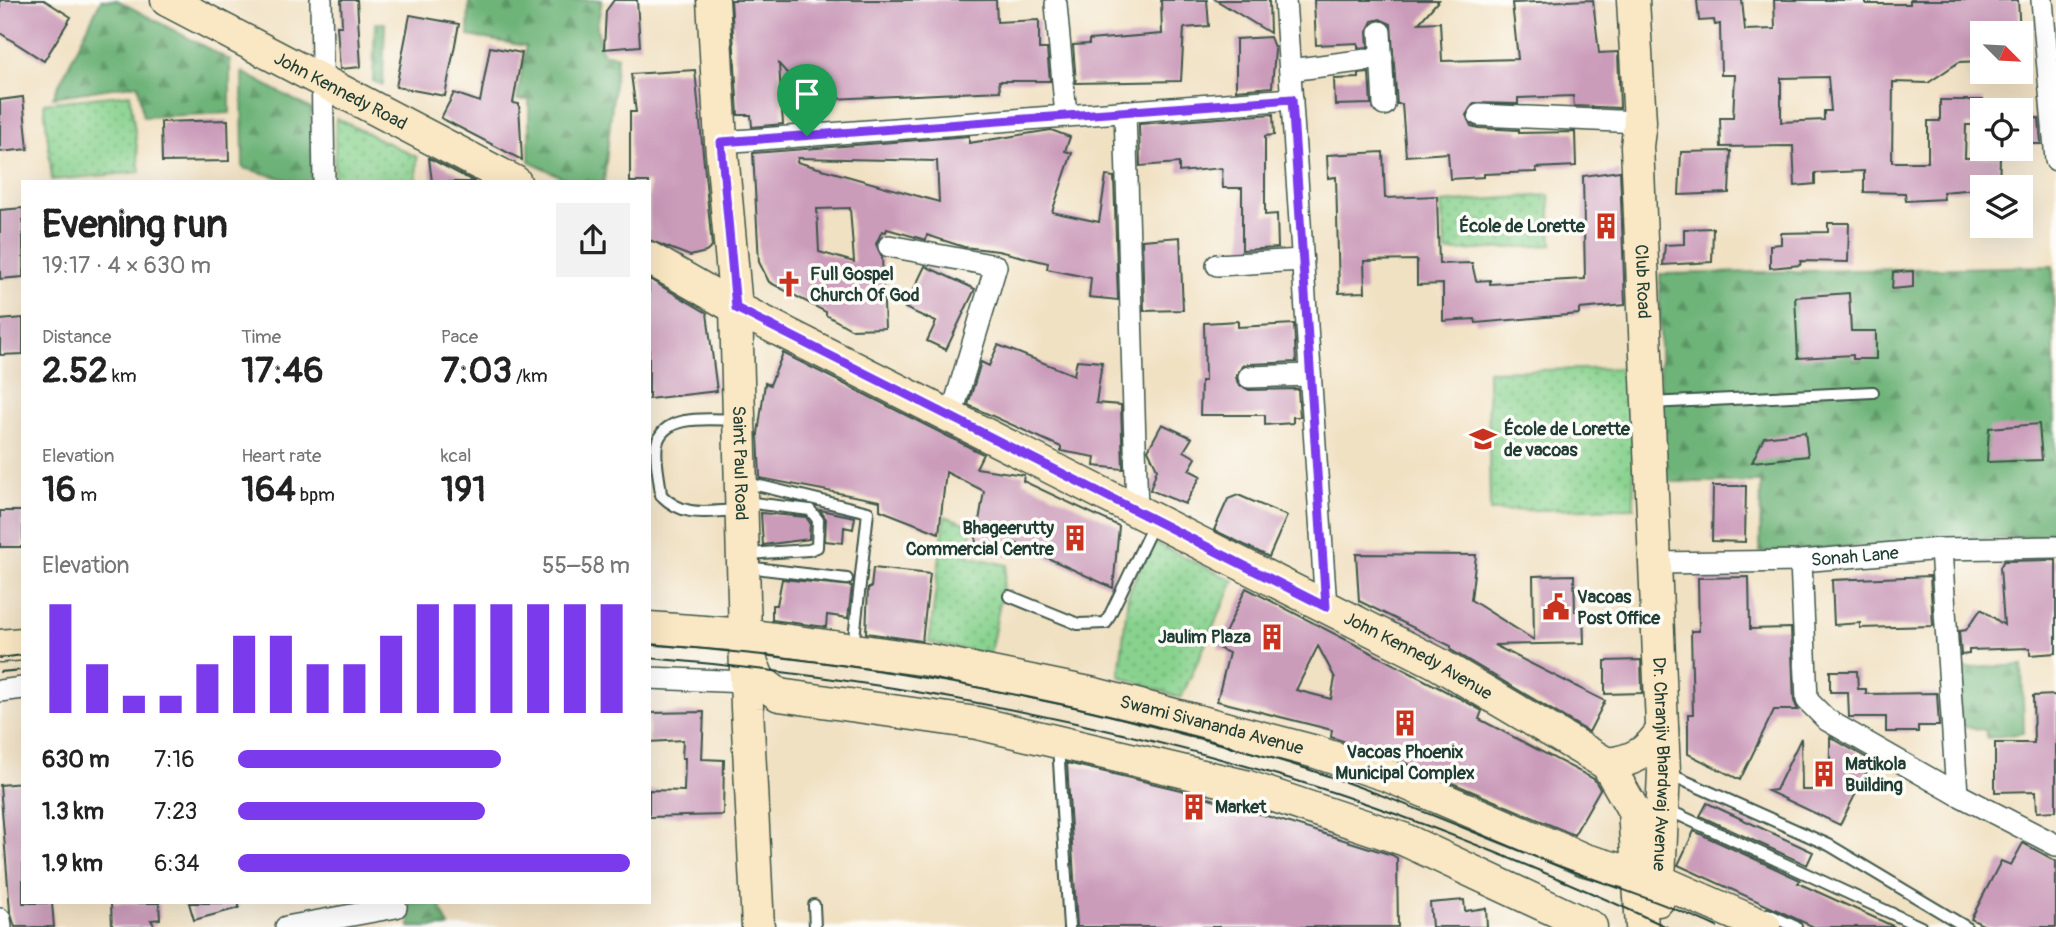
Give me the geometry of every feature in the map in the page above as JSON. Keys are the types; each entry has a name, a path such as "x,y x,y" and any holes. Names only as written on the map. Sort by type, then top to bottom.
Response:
{"street":[{"name":"John Kennedy Road","path":"167,0 511,180"},
{"path":"321,0 324,180"},
{"name":"Saint Paul Road","path":"713,0 721,142 736,308 746,682 758,927"},
{"path":"1285,0 1326,607"},
{"name":"Club Road","path":"1633,0 1640,122 1637,146 1654,563"},
{"path":"2042,0 2051,41 2056,160"},
{"path":"1056,4 1066,116"},
{"path":"1380,32 1384,105"},
{"path":"1290,70 1382,58"},
{"path":"721,142 1292,99"},
{"path":"1125,111 1146,516"},
{"path":"1479,115 1640,122"},
{"path":"889,246 996,266 951,417"},
{"path":"651,259 736,308"},
{"path":"1217,265 1302,260"},
{"name":"John Kennedy Avenue","path":"736,308 1434,662 1607,764 1634,811 1649,878 1642,927"},
{"path":"1249,377 1310,375"},
{"name":"Sonah Lane","path":"1654,563 1801,561 1941,549 2056,547"},
{"path":"1941,549 1957,794"},
{"path":"1801,561 1807,700 1827,720 1957,794 2056,845"},
{"name":"Dr. Chranjiv Bhardwaj Avenue","path":"1649,878 1663,807 1664,772 1654,563"},
{"name":"Swami Sivananda Avenue","path":"651,628 746,635 928,660 1094,694 1316,752 1389,776 1585,860 1649,878 1762,919"},
{"path":"746,635 748,654 759,680 768,690 779,695 977,723 1245,786 1390,835 1591,927"},
{"path":"0,646 21,643"},
{"path":"651,678 746,682"},
{"path":"0,691 21,688"},
{"path":"748,726 760,705 779,695"},
{"path":"1607,764 1633,759 1644,753 1652,747 1662,730"},
{"path":"1585,860 1607,856 1624,845 1636,825"},
{"path":"1649,878 1657,927"},
{"path":"286,927 396,912"},
{"path":"0,919 1,927"}],"lane":[{"path":"1647,404 1873,392"},
{"path":"739,419 678,422 667,429 657,443 662,495 671,505 687,512 742,497 868,512 853,648"},
{"path":"742,497 810,510 818,520 817,547 744,560"},
{"path":"1009,596 1077,624 1106,623 1146,516"},
{"path":"744,560 847,579"},
{"path":"1058,742 1069,927"},
{"path":"1664,772 1829,845 1966,927"},
{"path":"1663,807 1921,927"},
{"path":"1688,893 1736,899"},
{"path":"814,905 815,927"},
{"path":"1762,919 1796,927"}],"green space":[{"path":"101,0 117,0 230,60 230,113 143,117 138,84 53,97"},
{"path":"469,0 602,0 597,27 602,53 617,56 604,180 567,180 529,161 529,100 517,100 526,46 468,36"},
{"path":"375,23 385,23 383,85 373,81"},
{"path":"242,72 311,109 312,180 288,180 243,168"},
{"path":"130,94 140,172 52,180 44,103"},
{"path":"336,118 417,157 416,180 334,180"},
{"path":"1549,195 1552,245 1446,252 1441,203"},
{"path":"2053,266 2056,535 1760,552 1761,482 1660,482 1660,274"},
{"path":"1632,368 1634,508 1490,511 1488,371"},
{"path":"945,516 973,526 968,556 1007,565 990,654 929,643"},
{"path":"1151,541 1234,581 1181,698 1119,676 1128,595"},
{"path":"2022,665 2024,733 1988,738 1985,730 1962,726 1955,669"},
{"path":"409,904 442,904 441,909 449,927 410,927"}],"building":[{"path":"0,0 44,0 71,17 44,61 0,33"},
{"path":"341,0 357,0 361,67 340,69 337,26 342,26"},
{"path":"614,0 637,0 640,46 604,49 606,11"},
{"path":"731,0 996,0 997,22 1039,20 1039,49 1047,49 1050,81 999,81 1000,91 811,100 779,64 783,124 752,127 751,115 738,115"},
{"path":"1161,0 1207,0 1209,26 1184,28 1181,81 1076,83 1073,45 1089,44 1089,40 1162,34"},
{"path":"1216,0 1269,0 1270,33"},
{"path":"1314,0 1439,0 1419,23 1440,22 1442,61 1518,59 1512,3 1593,0 1599,53 1618,52 1620,108 1574,106 1573,96 1518,98 1518,104 1474,103 1466,115 1471,126 1519,130 1519,133 1575,132 1576,166 1536,168 1537,172 1484,174 1484,177 1450,179 1448,153 1406,156 1402,104 1397,104 1391,24 1380,19 1372,21 1367,32 1368,47 1358,48 1358,43 1316,45"},
{"path":"1697,0 1742,0 1745,30 1775,29 1774,0 1866,0 1866,4 1910,4 1910,0 2018,0 2019,21 1970,21 1970,62 1959,62 1928,83 1893,82 1892,162 1928,162 1928,121 1940,121 1940,100 1970,100 1970,125 1966,125 1965,158 1970,158 1970,161 2000,161 1999,175 1970,175 1970,190 1943,192 1944,199 1906,201 1905,193 1864,192 1864,171 1815,173 1815,184 1795,186 1793,146 1721,147 1720,118 1733,118 1735,75 1721,75 1720,24 1715,25 1714,20 1699,21","holes":["1828,77 1831,111 1824,111 1824,120 1781,122 1781,78"]},
{"path":"410,15 459,24 445,96 396,87"},
{"path":"1270,37 1275,50 1272,87 1236,90 1236,39"},
{"path":"490,47 522,53 513,103 519,104 522,160 441,118 454,93 480,102"},
{"path":"695,70 712,247 706,252 690,256 651,241 651,180 630,180 630,112 636,112 631,74"},
{"path":"1369,73 1371,104 1335,105 1334,79 1359,78 1359,74"},
{"path":"23,97 28,149 0,152 0,100"},
{"path":"1273,114 1274,135 1265,136 1265,215 1277,214 1278,248 1242,250 1242,188 1223,188 1222,168 1179,172 1179,163 1140,166 1139,124"},
{"path":"2033,118 2039,118 2041,144 2033,144"},
{"path":"228,120 229,161 162,162 161,122"},
{"path":"1051,130 1070,137 1065,151 1072,153 1052,212 1099,222 1106,176 1114,177 1118,300 1089,297 1091,278 1047,269 1048,263 998,251 964,247 927,235 926,240 887,229 886,232 882,231 876,244 882,257 885,328 851,329 826,315 826,312 769,282 759,262 753,153 969,136 969,143","holes":["798,158 937,161 939,202 797,162","850,208 854,262 819,252 817,209"]},
{"path":"1731,151 1729,193 1679,195 1681,152"},
{"path":"1383,152 1385,198 1437,196 1439,264 1472,263 1476,281 1490,280 1490,284 1585,279 1583,176 1620,171 1625,305 1579,309 1579,314 1476,323 1475,319 1443,321 1443,284 1417,285 1417,260 1364,261 1365,292 1339,293 1336,177 1328,178 1327,155"},
{"path":"429,158 471,180 432,180"},
{"path":"21,208 21,277 0,279 0,210"},
{"path":"1828,223 1849,223 1848,262 1801,261 1800,265 1770,268 1770,245 1781,244 1781,233 1828,232"},
{"path":"1713,228 1712,262 1663,265 1665,245 1684,244 1684,229"},
{"path":"1180,237 1183,310 1144,311 1142,240"},
{"path":"925,266 975,289 946,350 927,341 936,322 905,308"},
{"path":"1913,271 1913,287 1892,289 1893,272"},
{"path":"651,280 707,313 717,391 651,399"},
{"path":"1849,293 1851,331 1876,331 1876,359 1853,359 1853,355 1798,358 1795,297"},
{"path":"21,318 21,354 0,355 0,320"},
{"path":"1238,321 1238,327 1294,324 1296,362 1248,364 1242,366 1236,377 1238,384 1249,390 1298,389 1300,417 1293,417 1293,423 1265,425 1265,415 1200,415 1201,381 1205,381 1204,323"},
{"path":"998,345 1074,375 1077,360 1102,362 1096,403 1121,405 1123,469 1094,466 1095,457 1061,451 1061,447 968,405 981,362 989,366"},
{"path":"783,353 983,454 976,468 1024,475 1023,481 1119,526 1113,588 1013,542 1011,557 974,551 984,491 946,472 939,533 880,510 880,501 760,478 758,434 765,383 770,385"},
{"path":"1162,424 1192,438 1184,451 1196,458 1189,470 1201,476 1185,504 1150,490 1157,469 1148,450"},
{"path":"2039,424 2042,460 1987,462 1989,428"},
{"path":"1805,432 1808,456 1752,462 1764,437"},
{"path":"1713,486 1746,486 1745,542 1712,541"},
{"path":"1238,495 1287,516 1269,557 1214,530 1228,499"},
{"path":"820,510 855,517 853,529 844,527 843,543 825,541 826,519"},
{"path":"0,511 21,511 21,547 0,547"},
{"path":"761,513 806,517 810,523 809,539 763,545"},
{"path":"1356,554 1476,555 1471,600 1534,640 1533,576 1574,575 1575,611 1583,611 1584,643 1494,645 1605,701 1589,732 1451,650 1451,646 1359,601"},
{"path":"2056,560 2056,653 2030,655 2030,648 1969,650 1969,654 1961,655 1959,631 1966,630 1981,609 2004,625 2000,567 2004,561"},
{"path":"873,568 930,574 922,641 866,633 868,588 871,588"},
{"path":"1930,576 1933,626 1860,628 1860,623 1834,625 1832,580"},
{"path":"1749,577 1750,629 1791,628 1794,701 1798,710 1774,710 1740,780 1688,754 1688,714 1693,714 1691,631 1699,631 1698,578"},
{"path":"782,579 852,586 848,618 827,615 826,627 772,620 772,605 777,605"},
{"path":"1246,588 1482,711 1479,719 1594,779 1600,789 1574,835 1396,759 1331,737 1332,730 1217,701 1229,653 1218,648","holes":["1318,646 1335,678 1331,699 1296,690"]},
{"path":"1641,660 1642,693 1605,694 1605,661"},
{"path":"1830,671 1857,671 1858,689 1866,689 1866,694 1937,693 1939,726 1918,726 1918,732 1886,732 1886,717 1849,717 1848,692 1830,692"},
{"path":"2056,695 2056,811 2037,812 2036,791 1995,792 1995,743 2034,743 2033,696"},
{"path":"704,712 702,759 724,760 723,815 651,817 651,790 684,791 685,758 682,758 683,740 651,742 651,713"},
{"name":"Matikola Building","path":"1830,737 1872,761 1840,825 1768,791 1776,790 1801,738 1802,790 1830,790"},
{"path":"1067,763 1193,793 1392,855 1397,858 1398,927 1077,927"},
{"path":"21,783 21,904 52,904 54,927 15,927 10,911 0,785"},
{"path":"1707,803 1813,852 1807,865 1700,816"},
{"path":"1694,831 1800,880 1798,883 1895,927 1814,927 1678,865"},
{"path":"2023,843 2056,861 2056,927 1987,927 1971,919 2001,861 2011,865"},
{"path":"1464,900 1465,911 1486,908 1487,927 1432,927 1430,903"},
{"path":"111,904 159,904 160,919 151,920 155,927 112,927"},
{"path":"189,904 239,904 239,908 194,920"}],"tram line":[{"path":"651,644 729,651 890,672 1050,702 1208,740 1351,784 1717,927"},
{"path":"0,658 21,655"},
{"path":"651,658 889,687 1047,717 1204,754 1330,791 1428,826 1525,864 1667,927"},
{"path":"0,672 21,670"}],"place":[{"name":"École de Lorette","path":"1606,226"},
{"name":"Full Gospel Church Of God","path":"789,284"},
{"name":"École de Lorette de vacoas","path":"1483,439"},
{"name":"Bhageerutty Commercial Centre","path":"1075,538"},
{"name":"Vacoas Post Office","path":"1556,607"},
{"name":"Jaulim Plaza","path":"1272,637"},
{"name":"Vacoas Phoenix Municipal Complex","path":"1405,723"},
{"name":"Matikola Building","path":"1824,774"},
{"name":"Market","path":"1194,807"}],"route":[{"path":"1292,99 1326,607 736,308 721,142 807,136 1292,99"}]}
